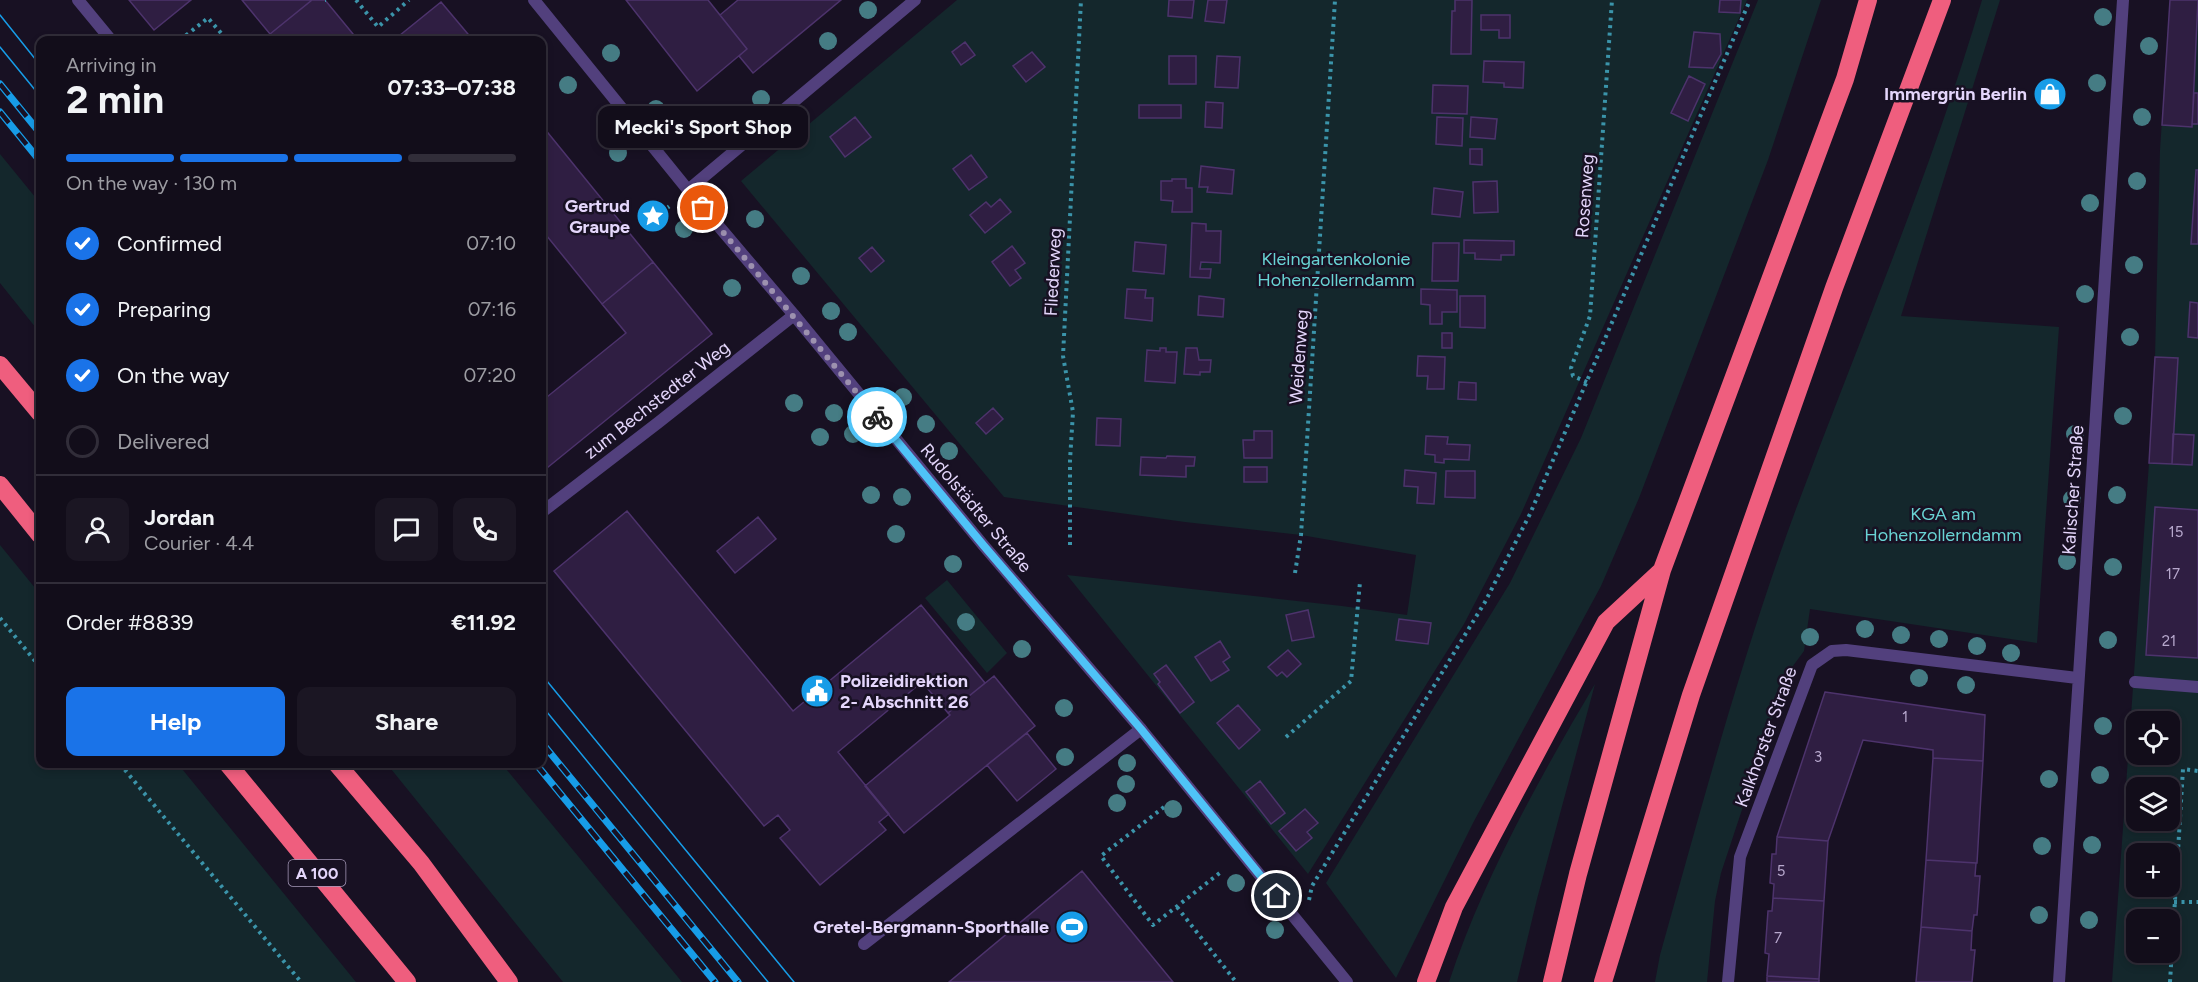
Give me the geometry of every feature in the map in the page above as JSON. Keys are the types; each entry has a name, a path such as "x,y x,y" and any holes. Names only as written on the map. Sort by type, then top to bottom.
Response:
{"highway":[{"path":"1552,982 1578,874 1662,570 1845,80 1868,0"},
{"path":"1603,982 1691,695 1834,288 1942,0"},
{"path":"0,365 36,408"},
{"path":"0,485 36,530"},
{"path":"1426,982 1454,907 1606,622 1662,570"},
{"name":"A 100","path":"231,768 407,982"},
{"path":"340,768 421,863 509,982"}],"street":[{"path":"78,0 108,36"},
{"name":"Rudolstädter Straße","path":"534,0 688,190 984,546 1141,729 1347,982"},
{"path":"688,190 915,0"},
{"name":"Kalischer Straße","path":"2059,982 2123,0"},
{"name":"zum Bechstedter Weg","path":"546,510 794,315"},
{"name":"Kalkhorster Straße","path":"1728,982 1740,857 1812,665 1832,651 1846,650 2078,678"},
{"path":"2134,682 2198,687"},
{"path":"864,944 1141,729"}],"path":[{"path":"356,0 378,27 409,0"},
{"name":"Fliederweg","path":"1070,545 1070,460 1073,412 1062,356 1081,0"},
{"name":"Weidenweg","path":"1295,573 1301,535 1335,0"},
{"name":"Rosenweg","path":"1587,382 1574,376 1571,368 1590,316 1612,0"},
{"path":"1312,886 1485,602 1530,514 1750,0"},
{"path":"185,36 208,18 223,36"},
{"path":"1286,737 1351,681 1360,582"},
{"path":"0,618 36,662"},
{"path":"123,768 301,982"},
{"path":"2170,982 2183,769 2198,771"},
{"path":"1164,807 1101,856 1153,925 1221,872"},
{"path":"2174,902 2198,902"},
{"path":"1177,907 1236,982"}],"green space":[{"name":"Kleingartenkolonie Hohenzollerndamm","path":"957,0 1747,0 1521,514 1464,624 1308,874 1067,575 1407,615 1416,555 1301,535 1185,522 1004,497 741,181"},
{"path":"1758,0 1821,0 1768,160 1639,498 1601,586 1473,823 1396,978 1326,883 1510,583 1581,438"},
{"name":"KGA am Hohenzollerndamm","path":"1982,0 2000,0 1901,316 2059,327 2037,643 1810,609 1804,651 1787,674 1721,873 1715,901 1707,982 1655,982 1660,955 1707,786 1776,564 1894,256 1962,65"},
{"path":"2170,0 2198,0 2198,982 2112,982 2126,786 2126,831 2180,831 2180,777 2127,777 2127,765 2180,765 2180,711 2131,711 2155,357 2160,150"},
{"path":"0,154 36,198 36,328 0,283"},
{"path":"0,545 36,589 36,768 181,768 356,982 0,982"},
{"path":"947,580 1007,653 987,673 925,598"},
{"path":"1595,684 1517,982 1449,982 1478,905 1514,829"},
{"path":"390,768 505,768 682,982 563,982"}],"building":[{"path":"129,0 191,0 154,30"},
{"path":"242,0 312,0 270,34"},
{"path":"312,0 325,0 355,36 272,36 270,34"},
{"path":"626,0 708,0 747,49 697,91"},
{"path":"738,0 841,0 753,73 739,56 747,49 720,15"},
{"path":"1169,0 1194,0 1192,18 1168,16"},
{"path":"1208,0 1227,0 1224,23 1205,21"},
{"path":"1455,0 1472,0 1471,54 1451,54 1452,11 1455,11"},
{"path":"1720,0 1741,0 1740,13 1719,12"},
{"path":"2170,0 2198,0 2192,127 2162,125"},
{"path":"441,2 470,36 399,36"},
{"path":"1481,15 1510,15 1510,38 1499,38 1499,30 1481,30"},
{"path":"1694,32 1720,34 1721,54 1713,68 1689,67"},
{"path":"965,42 975,55 961,65 952,52"},
{"path":"1032,52 1045,67 1026,82 1013,66"},
{"path":"1169,56 1196,56 1196,84 1169,84"},
{"path":"1217,56 1240,57 1238,88 1215,87"},
{"path":"1484,61 1524,62 1523,88 1504,87 1504,83 1483,82"},
{"path":"1689,76 1705,84 1688,121 1671,113"},
{"path":"1433,85 1468,86 1467,114 1432,113"},
{"path":"2194,93 2198,93 2198,124 2192,124"},
{"path":"1206,102 1223,103 1222,128 1205,127"},
{"path":"1139,105 1181,105 1181,118 1139,118"},
{"path":"855,117 871,137 845,157 830,137"},
{"path":"1437,117 1463,118 1462,146 1436,144"},
{"path":"1471,117 1497,119 1495,139 1470,137"},
{"path":"546,130 653,262 602,304 546,235"},
{"path":"1470,149 1482,149 1482,165 1470,164"},
{"path":"971,155 987,177 969,190 953,169"},
{"path":"1201,166 1234,170 1232,194 1207,192 1208,187 1199,187"},
{"path":"2196,170 2198,170 2198,244 2191,244"},
{"path":"1172,179 1186,179 1186,188 1192,188 1192,212 1172,212 1173,201 1161,200 1161,181 1172,181"},
{"path":"1497,181 1498,212 1474,213 1473,182"},
{"path":"1434,188 1463,192 1460,217 1432,214"},
{"path":"1000,199 1011,212 985,233 970,215 986,202 991,207"},
{"path":"1192,223 1206,224 1206,231 1221,231 1220,263 1201,262 1200,269 1211,269 1210,278 1190,277"},
{"path":"1464,240 1514,241 1514,255 1501,255 1501,260 1475,259 1475,253 1464,253"},
{"path":"1135,242 1166,245 1164,274 1133,271"},
{"path":"1433,243 1459,243 1458,281 1432,281"},
{"path":"1012,246 1025,263 1015,270 1021,278 1010,286 992,262"},
{"path":"872,247 884,261 871,272 859,258"},
{"path":"653,262 712,334 546,469 546,398 626,333 602,304"},
{"path":"1127,289 1146,290 1145,298 1153,298 1152,321 1125,318"},
{"path":"1421,289 1457,290 1457,312 1442,312 1442,324 1430,324 1430,305 1421,304"},
{"path":"1199,296 1224,299 1223,317 1198,315"},
{"path":"1460,296 1485,296 1485,328 1460,327"},
{"path":"2190,302 2198,303 2198,338 2188,337"},
{"path":"1442,333 1452,333 1452,348 1442,348"},
{"path":"1160,348 1166,348 1166,352 1177,352 1175,383 1145,381 1147,350 1160,351"},
{"path":"1186,348 1197,348 1199,360 1211,360 1210,372 1200,372 1200,375 1184,374"},
{"path":"1418,356 1445,357 1444,389 1427,389 1428,376 1417,376"},
{"path":"2155,357 2178,358 2172,464 2149,463"},
{"path":"1459,382 1476,383 1476,400 1458,399"},
{"path":"993,408 1003,419 986,434 976,423"},
{"path":"1097,418 1121,419 1120,446 1096,445"},
{"path":"1254,431 1272,431 1272,458 1244,458 1243,440 1254,440"},
{"path":"2173,434 2194,435 2192,465 2172,464"},
{"path":"1426,436 1448,437 1447,444 1470,445 1469,460 1444,459 1444,463 1435,462 1435,455 1425,454"},
{"path":"1167,456 1195,457 1194,466 1186,466 1186,477 1140,475 1141,457 1166,458"},
{"path":"1244,467 1267,467 1267,482 1244,482"},
{"path":"1405,470 1436,473 1434,504 1417,503 1418,487 1404,486"},
{"path":"1446,471 1475,471 1475,498 1445,497"},
{"path":"2155,507 2198,510 2198,658 2146,655"},
{"path":"627,511 793,711 921,605 985,683 948,713 922,682 838,752 889,814 879,822 886,830 820,885 780,838 790,830 778,815 764,826 554,571"},
{"path":"758,517 776,539 735,573 717,551"},
{"path":"1308,610 1314,637 1292,641 1286,615"},
{"path":"1399,619 1431,623 1428,644 1396,640"},
{"path":"1220,641 1230,657 1223,662 1229,670 1211,681 1195,657"},
{"path":"1288,650 1301,664 1287,677 1282,672 1277,676 1268,667"},
{"path":"1166,665 1194,702 1180,713 1158,684 1160,682 1154,674"},
{"path":"994,676 1035,726 904,833 865,786"},
{"path":"1825,692 1985,715 1983,761 1933,758 1933,750 1863,740 1828,841 1777,837"},
{"path":"1238,705 1260,730 1239,749 1217,723"},
{"path":"1027,733 1056,769 1017,801 987,765"},
{"path":"1933,758 1983,761 1977,863 1926,860"},
{"path":"1260,781 1285,813 1271,824 1246,792"},
{"path":"1305,809 1318,823 1307,832 1312,838 1296,851 1279,831"},
{"path":"1777,837 1828,841 1824,901 1773,898 1774,884 1770,883 1772,854 1776,854"},
{"path":"1926,860 1976,863 1975,876 1980,876 1977,915 1974,915 1972,931 1921,927"},
{"name":"Gretel-Bergmann-Sporthalle","path":"1082,871 1173,982 949,982"},
{"path":"1773,898 1824,901 1819,979 1767,976 1769,954 1765,953 1768,911 1772,911"},
{"path":"1921,927 1972,931 1971,950 1975,950 1972,982 1916,982"},
{"path":"1767,976 1819,979 1819,982 1767,982"}],"tram line":[{"path":"0,15 36,60"},
{"path":"0,47 36,91"},
{"path":"546,680 794,982"},
{"path":"546,711 768,982"}],"railway":[{"path":"0,84 36,128"},
{"path":"0,112 36,156"},
{"path":"546,748 738,982"},
{"path":"539,768 715,982"}],"way so far":[{"path":"703,208 877,417"}],"place":[{"name":"Immergrün Berlin","path":"2050,94"},
{"name":"Mecki's Sport Shop","path":"703,208"},
{"name":"Gertrud Graupe","path":"653,216"},
{"name":"Polizeidirektion 2- Abschnitt 26","path":"817,691"},
{"name":"Gretel-Bergmann-Sporthalle","path":"1072,927"}],"route":[{"path":"877,417 1141,729 1277,896"}]}
